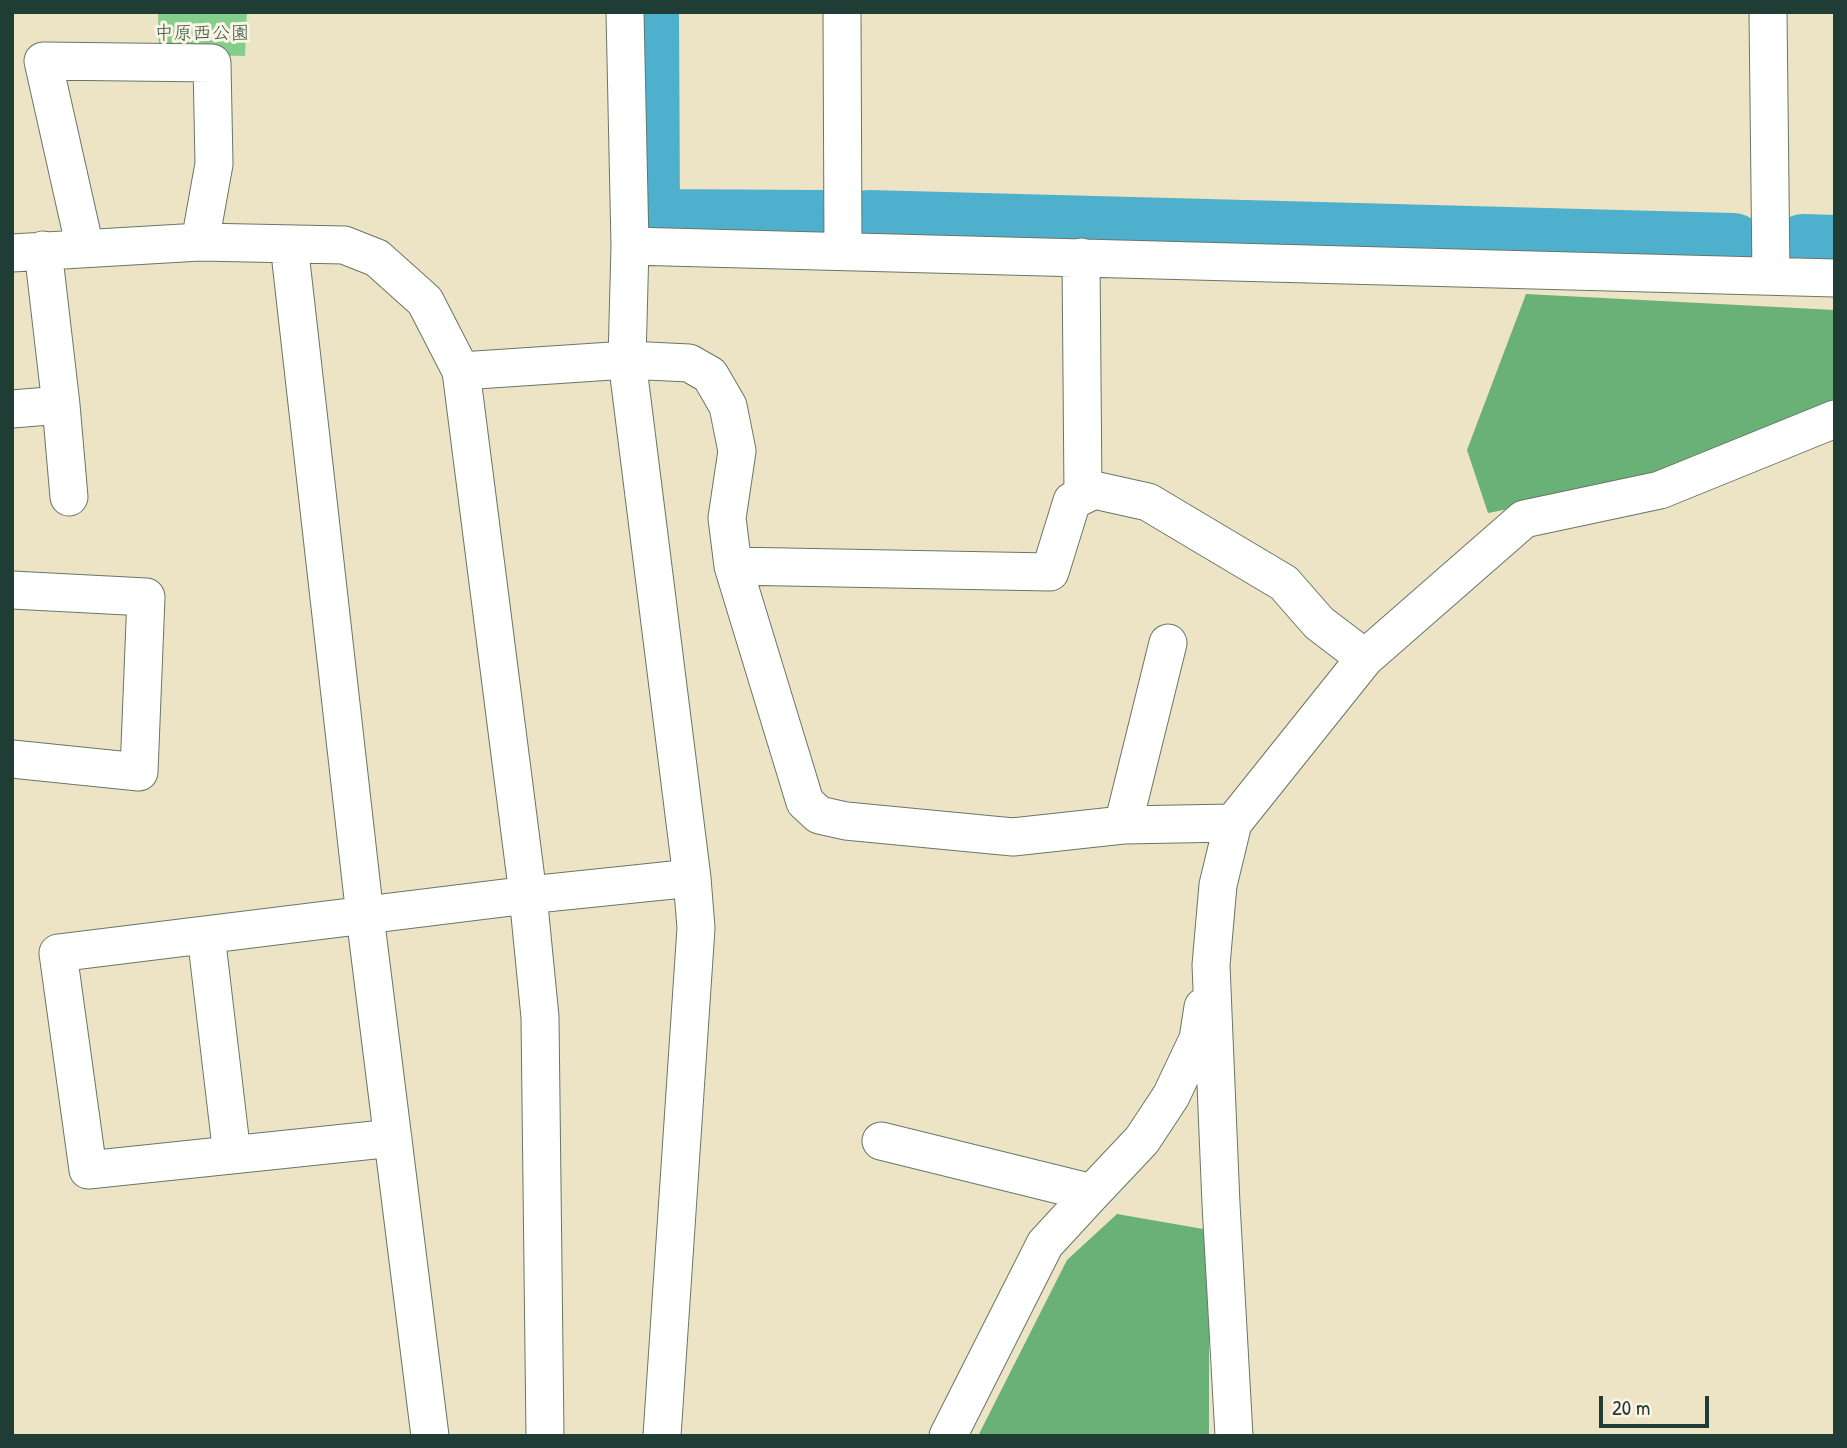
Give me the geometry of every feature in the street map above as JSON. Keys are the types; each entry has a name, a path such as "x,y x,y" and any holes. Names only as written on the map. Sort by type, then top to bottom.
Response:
{"street":[{"path":"625,12 630,246 627,360 696,928 662,1436"},
{"path":"842,12 843,250"},
{"path":"1768,12 1771,276"},
{"path":"85,248 43,61 212,63 214,164 200,242"},
{"path":"69,497 61,405 28,251 200,242 344,246 377,258 425,301 461,371 528,895 540,1017 545,1436"},
{"path":"289,244 366,916 430,1436"},
{"path":"630,246 1835,278"},
{"path":"1081,257 1083,495"},
{"path":"461,371 627,360 689,363 710,375 728,406 737,451 727,518 733,566 805,802 819,815 846,821 1013,837 1123,825 1233,823"},
{"path":"12,409 61,405"},
{"path":"948,1436 1045,1244 1142,1140 1171,1096 1198,1039 1211,965 1218,885 1233,823 1365,659 1524,519 1660,490 1835,419"},
{"path":"733,566 1049,572 1072,501 1094,490 1148,502 1284,583 1319,623 1365,659"},
{"path":"12,590 146,597 138,772 12,760"},
{"path":"1123,825 1168,643"},
{"path":"393,1138 88,1170 58,953 528,895 692,878"},
{"path":"206,935 232,1155"},
{"path":"1211,965 1234,1436"},
{"path":"881,1141 1092,1193"}],"green space":[{"name":"中原西公園","path":"158,12 247,12 245,56 159,54"},
{"path":"1526,294 1835,310 1835,408 1658,480 1488,513 1467,450"},
{"path":"1117,1214 1209,1230 1209,1436 978,1436 1067,1260"}],"waterway":[{"path":"646,12 647,219 654,222 821,223"},
{"path":"869,223 1733,246"},
{"path":"1803,247 1835,248"}]}
